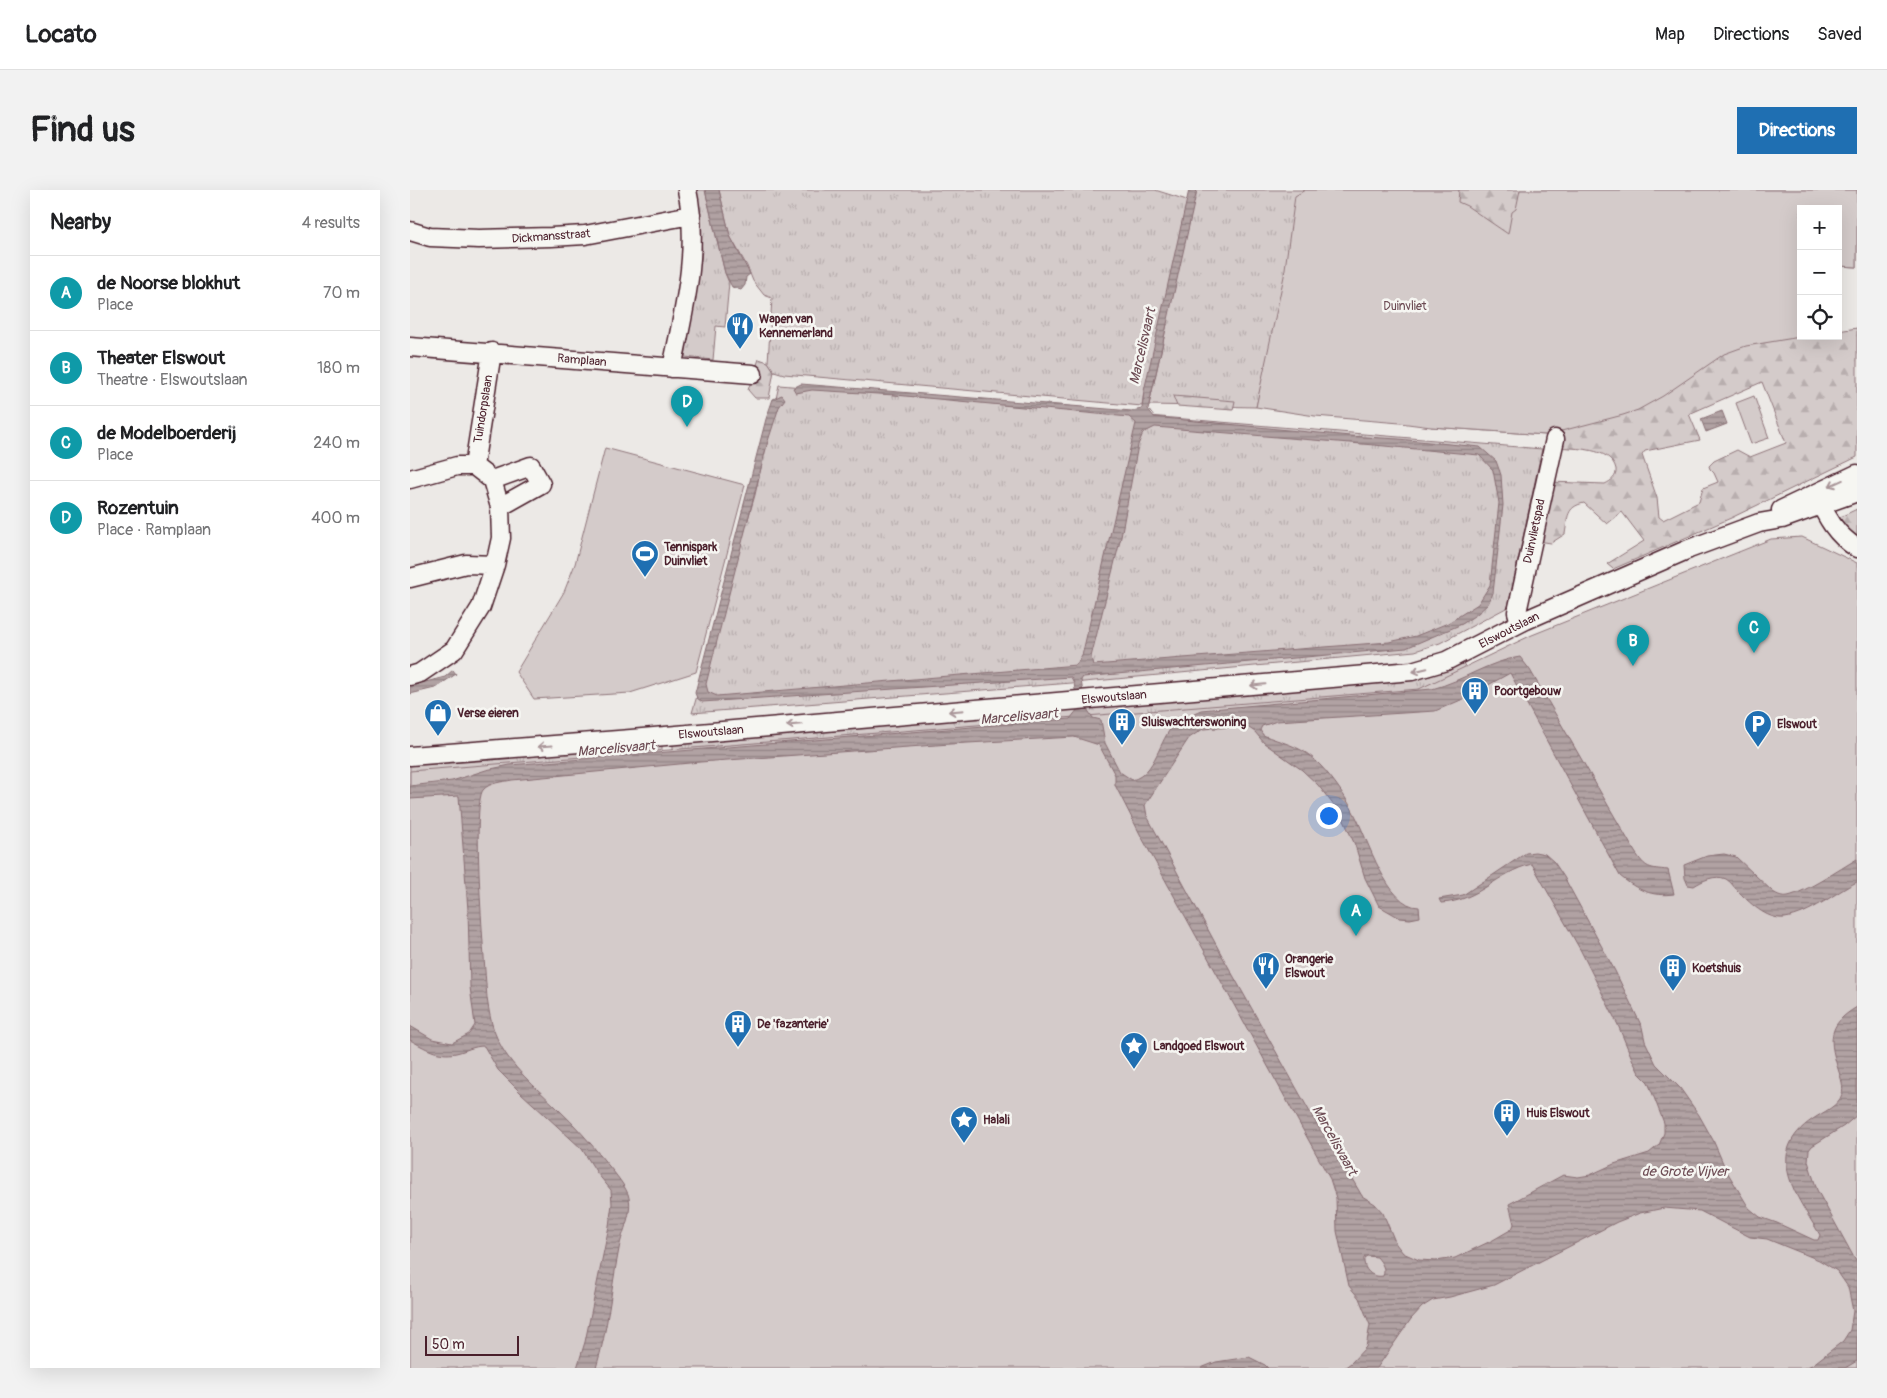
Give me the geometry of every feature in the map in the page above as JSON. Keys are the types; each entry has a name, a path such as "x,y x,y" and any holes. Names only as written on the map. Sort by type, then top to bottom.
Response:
{"street":[{"path":"672,368 688,290 692,239 691,214 687,190"},
{"name":"Dickmansstraat","path":"410,232 430,237 479,239 551,238 585,235 691,214"},
{"name":"Ramplaan","path":"410,347 753,374"},
{"name":"Tuindorpslaan","path":"474,466 492,352"},
{"name":"Duinvlietspad","path":"1520,623 1517,612 1554,438"},
{"path":"410,478 457,466 474,466 492,480 500,507 501,538 481,607 454,650 420,673 410,676"},
{"path":"492,480 531,466 541,484 500,507"},
{"path":"1818,499 1857,474"},
{"path":"1818,499 1857,492"},
{"path":"1818,499 1835,529 1845,540 1857,548"},
{"name":"Elswoutslaan","path":"410,756 1412,672 1466,653 1520,623 1689,549 1759,523 1782,519 1818,499"},
{"path":"410,578 466,564 494,565"}],"green space":[{"path":"691,190 705,190 729,283 725,327 716,326 713,360 685,357 702,251 700,229"},
{"path":"719,190 1155,190 1190,201 1194,190 1310,190 1296,304 1273,335 1256,407 1149,405 1167,324 1144,391 1142,406 784,374 774,371 768,362 772,298 764,295 753,281 730,236"},
{"name":"Duinvliet","path":"1305,190 1459,190 1458,202 1508,234 1512,212 1516,209 1520,190 1857,190 1857,267 1842,266 1842,205 1797,205 1797,338 1746,346 1724,354 1663,396 1638,410 1623,415 1546,435 1315,416 1256,407 1284,276 1295,196"},
{"name":"Duinvliet","path":"1310,190 1857,190 1857,267 1842,266 1842,205 1797,205 1797,340 1842,340 1842,330 1857,328 1857,457 1731,518 1613,569 1607,564 1644,541 1622,512 1607,524 1584,503 1578,505 1569,514 1565,534 1551,543 1538,541 1550,482 1605,484 1616,474 1613,462 1600,453 1591,450 1557,447 1560,436 1431,427","holes":["1762,382 1786,443 1750,457 1737,450 1714,461 1709,466 1718,482 1703,488 1699,502 1663,520 1659,517 1657,498 1642,455 1645,451 1700,440 1689,414"]},
{"path":"759,359 768,362 774,371 769,398 755,398 748,390"},
{"path":"779,385 1542,449 1508,607 1440,643 1415,651 1084,682 692,713 755,495"},
{"path":"1173,396 1235,401 1233,410 1177,406"},
{"path":"1754,396 1769,438 1751,444 1736,403"},
{"name":"Tennispark Duinvliet","path":"605,448 745,485 696,672 630,693 534,699 516,672 564,592 575,564"},
{"path":"1857,509 1857,539 1844,533 1838,518"},
{"name":"Landgoed Elswout","path":"1802,537 1857,563 1857,1368 410,1368 410,771 1419,689 1532,635 1771,539"},
{"path":"1463,663 1470,675 1432,689 673,750 673,740 1411,679 1430,676"},
{"path":"662,741 662,751 410,786 410,762"}],"water":[{"path":"705,190 719,190 730,236 750,274 746,277 745,285 741,290 732,287 725,273"},
{"name":"de Grote Vijver","path":"1189,190 1197,190 1148,409 1154,417 1480,447 1496,461 1501,475 1503,505 1493,593 1488,604 1462,624 1406,648 1083,677 1081,680 1085,706 1093,718 1101,720 1105,743 1120,772 1132,780 1147,771 1164,739 1174,725 1201,710 1432,689 1509,659 1520,657 1530,670 1639,858 1648,867 1668,870 1674,894 1666,895 1645,891 1620,876 1510,673 1461,700 1435,711 1277,721 1262,726 1260,730 1263,735 1303,751 1326,771 1351,807 1388,884 1397,896 1408,904 1419,907 1420,917 1400,918 1379,906 1365,878 1355,845 1342,816 1318,785 1302,770 1264,743 1255,732 1246,726 1203,729 1189,738 1145,805 1147,816 1220,952 1320,1130 1333,1146 1362,1196 1375,1204 1383,1213 1396,1244 1403,1253 1419,1260 1436,1261 1455,1258 1512,1229 1514,1224 1509,1204 1563,1175 1578,1177 1590,1175 1614,1164 1649,1153 1659,1145 1664,1133 1664,1123 1648,1082 1639,1073 1618,1025 1581,951 1532,864 1508,873 1467,897 1441,903 1439,899 1463,895 1526,853 1545,854 1554,862 1564,877 1615,971 1642,1027 1645,1041 1656,1064 1680,1088 1699,1115 1713,1140 1726,1170 1749,1208 1760,1217 1814,1240 1818,1240 1820,1235 1794,1190 1789,1175 1787,1160 1789,1146 1798,1132 1838,1102 1840,1098 1843,1091 1833,1051 1833,1035 1835,1027 1840,1020 1857,1007 1857,1115 1844,1126 1812,1146 1809,1150 1808,1161 1817,1190 1857,1263 1857,1361 1845,1368 1804,1368 1812,1365 1843,1341 1850,1330 1853,1311 1848,1287 1837,1271 1819,1260 1767,1239 1750,1237 1700,1211 1664,1208 1640,1213 1617,1222 1494,1285 1433,1300 1422,1307 1411,1319 1377,1368 1344,1368 1366,1347 1370,1325 1359,1298 1349,1286 1337,1231 1336,1198 1330,1179 1141,836 1115,785 1115,775 1099,745 1074,737 700,762 512,780 493,784 483,790 478,825 478,855 487,998 490,1018 495,1033 502,1048 516,1067 576,1127 614,1172 628,1194 629,1215 620,1242 606,1324 596,1368 577,1368 585,1342 609,1226 612,1204 611,1190 597,1173 582,1149 498,1070 484,1046 456,1053 443,1054 432,1051 410,1040 410,1026 432,1039 452,1043 469,1034 475,1025 470,987 468,910 459,796 410,799 410,786 452,781 486,770 510,765 1070,719 1078,709 1074,683 1071,677 702,702 695,693 766,419 773,399 782,395 785,399 779,407 768,441 706,684 708,692 717,696 1076,665 1082,656 1136,423 1129,417 895,395 812,390 796,393 793,388 801,384 1132,411 1142,409 1144,391","holes":["1155,427 1479,455 1493,470 1499,503 1490,585 1478,604 1448,623 1416,636 1389,642 1093,665 1091,657 1121,537 1138,445 1143,433","1367,1256 1379,1259 1384,1268 1383,1276 1375,1276 1369,1272 1364,1262 1364,1258"]},
{"path":"1722,411 1727,424 1706,432 1701,419"},
{"path":"453,670 456,674 435,688 410,694 410,686 445,677"},
{"path":"1724,854 1736,857 1773,892 1782,896 1788,896 1804,890 1857,859 1857,882 1813,908 1795,916 1778,918 1758,909 1726,879 1717,877 1705,880 1694,886 1688,885 1685,878 1684,865 1707,856"},
{"path":"1249,1357 1268,1368 1201,1368 1216,1362"}],"place":[{"name":"Wapen van Kennemerland","path":"740,350"},
{"name":"Rozentuin","path":"687,427"},
{"name":"Tennispark Duinvliet","path":"645,578"},
{"name":"de Modelboerderij","path":"1754,653"},
{"name":"Theater Elswout","path":"1633,666"},
{"name":"Poortgebouw","path":"1475,715"},
{"name":"Verse eieren","path":"438,737"},
{"name":"Sluiswachterswoning","path":"1122,746"},
{"name":"Elswout","path":"1758,748"},
{"name":"de Noorse blokhut","path":"1356,936"},
{"name":"Orangerie Elswout","path":"1266,990"},
{"name":"Koetshuis","path":"1673,992"},
{"name":"De 'fazanterie'","path":"738,1048"},
{"name":"Landgoed Elswout","path":"1134,1070"},
{"name":"Huis Elswout","path":"1507,1137"},
{"name":"Halali","path":"964,1144"}],"water label":[{"name":"Marcelisvaart","path":"1142,346"},
{"name":"Marcelisvaart","path":"1019,716"},
{"name":"Marcelisvaart","path":"616,748"},
{"name":"Marcelisvaart","path":"1335,1140"}]}
